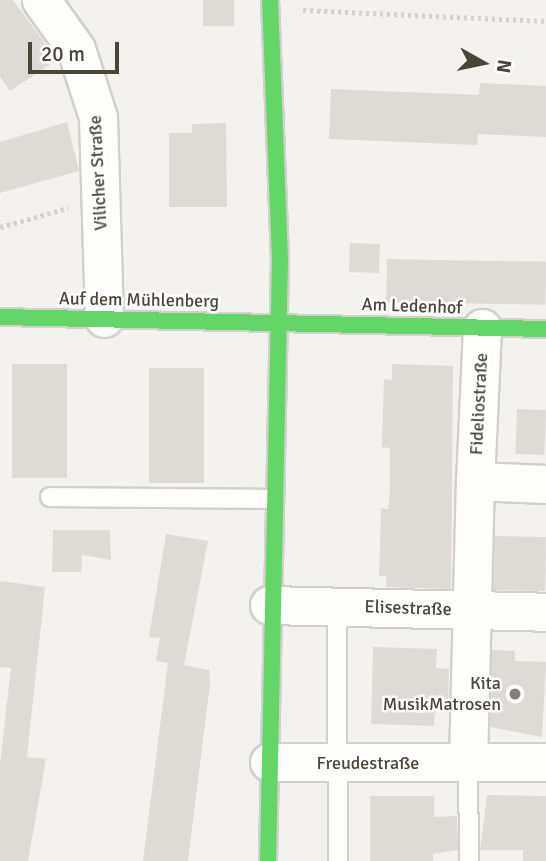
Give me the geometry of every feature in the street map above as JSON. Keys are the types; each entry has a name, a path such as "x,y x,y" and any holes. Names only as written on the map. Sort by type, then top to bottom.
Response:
{"street":[{"name":"Vilicher Straße","path":"41,0 76,49 98,117 104,318"},
{"path":"268,861 269,605 277,321 270,4"},
{"name":"Auf dem Mühlenberg","path":"0,317 277,321"},
{"name":"Am Ledenhof","path":"277,321 546,329"},
{"name":"Fideliostraße","path":"471,610 482,328"},
{"name":"Fideliostraße","path":"475,481 546,484"},
{"name":"Elisestraße","path":"269,605 546,612"},
{"path":"468,764 471,610"},
{"name":"Freudestraße","path":"269,762 546,762"}],"lane":[{"path":"50,498 272,499"},
{"path":"337,606 338,861"},
{"path":"468,764 469,861"}],"path":[{"path":"270,4 546,20"},
{"path":"0,227 99,199"}],"building":[{"path":"0,0 13,0 57,60 10,91 0,77"},
{"path":"203,0 234,0 234,26 203,26"},
{"path":"480,83 546,86 546,137 478,134 477,145 329,139 331,89 479,95"},
{"path":"67,122 79,171 0,193 0,142"},
{"path":"226,123 227,207 169,207 169,133 192,133 192,124"},
{"path":"350,243 380,244 379,273 349,272"},
{"path":"387,259 546,262 545,305 386,302"},
{"path":"12,364 67,364 67,478 12,478"},
{"path":"392,364 453,366 451,589 386,587 386,576 379,576 381,508 388,509 390,492 390,448 382,447 384,379 392,380"},
{"path":"149,368 204,368 204,483 149,483"},
{"path":"517,409 546,410 544,455 515,454"},
{"path":"53,530 110,530 111,560 82,555 81,572 52,572"},
{"path":"166,534 208,541 184,665 209,670 210,684 188,861 143,861 168,663 156,661 160,638 149,637"},
{"path":"495,536 546,537 545,591 494,590"},
{"path":"0,581 45,587 27,757 46,759 28,861 0,861 0,764 11,668 0,667"},
{"path":"373,647 437,649 436,668 449,669 448,706 435,706 434,726 371,724"},
{"name":"Kita MusikMatrosen","path":"492,650 515,651 515,661 546,662 542,737 490,727"},
{"path":"487,795 546,796 546,861 523,861 523,850 480,850"},
{"path":"370,796 434,796 434,817 457,816 458,850 433,854 433,861 370,861"}],"traffic: fast":[{"path":"268,861 280,260 270,0"},
{"path":"0,317 546,329"}],"place":[{"name":"Kita MusikMatrosen","path":"515,694"}]}
